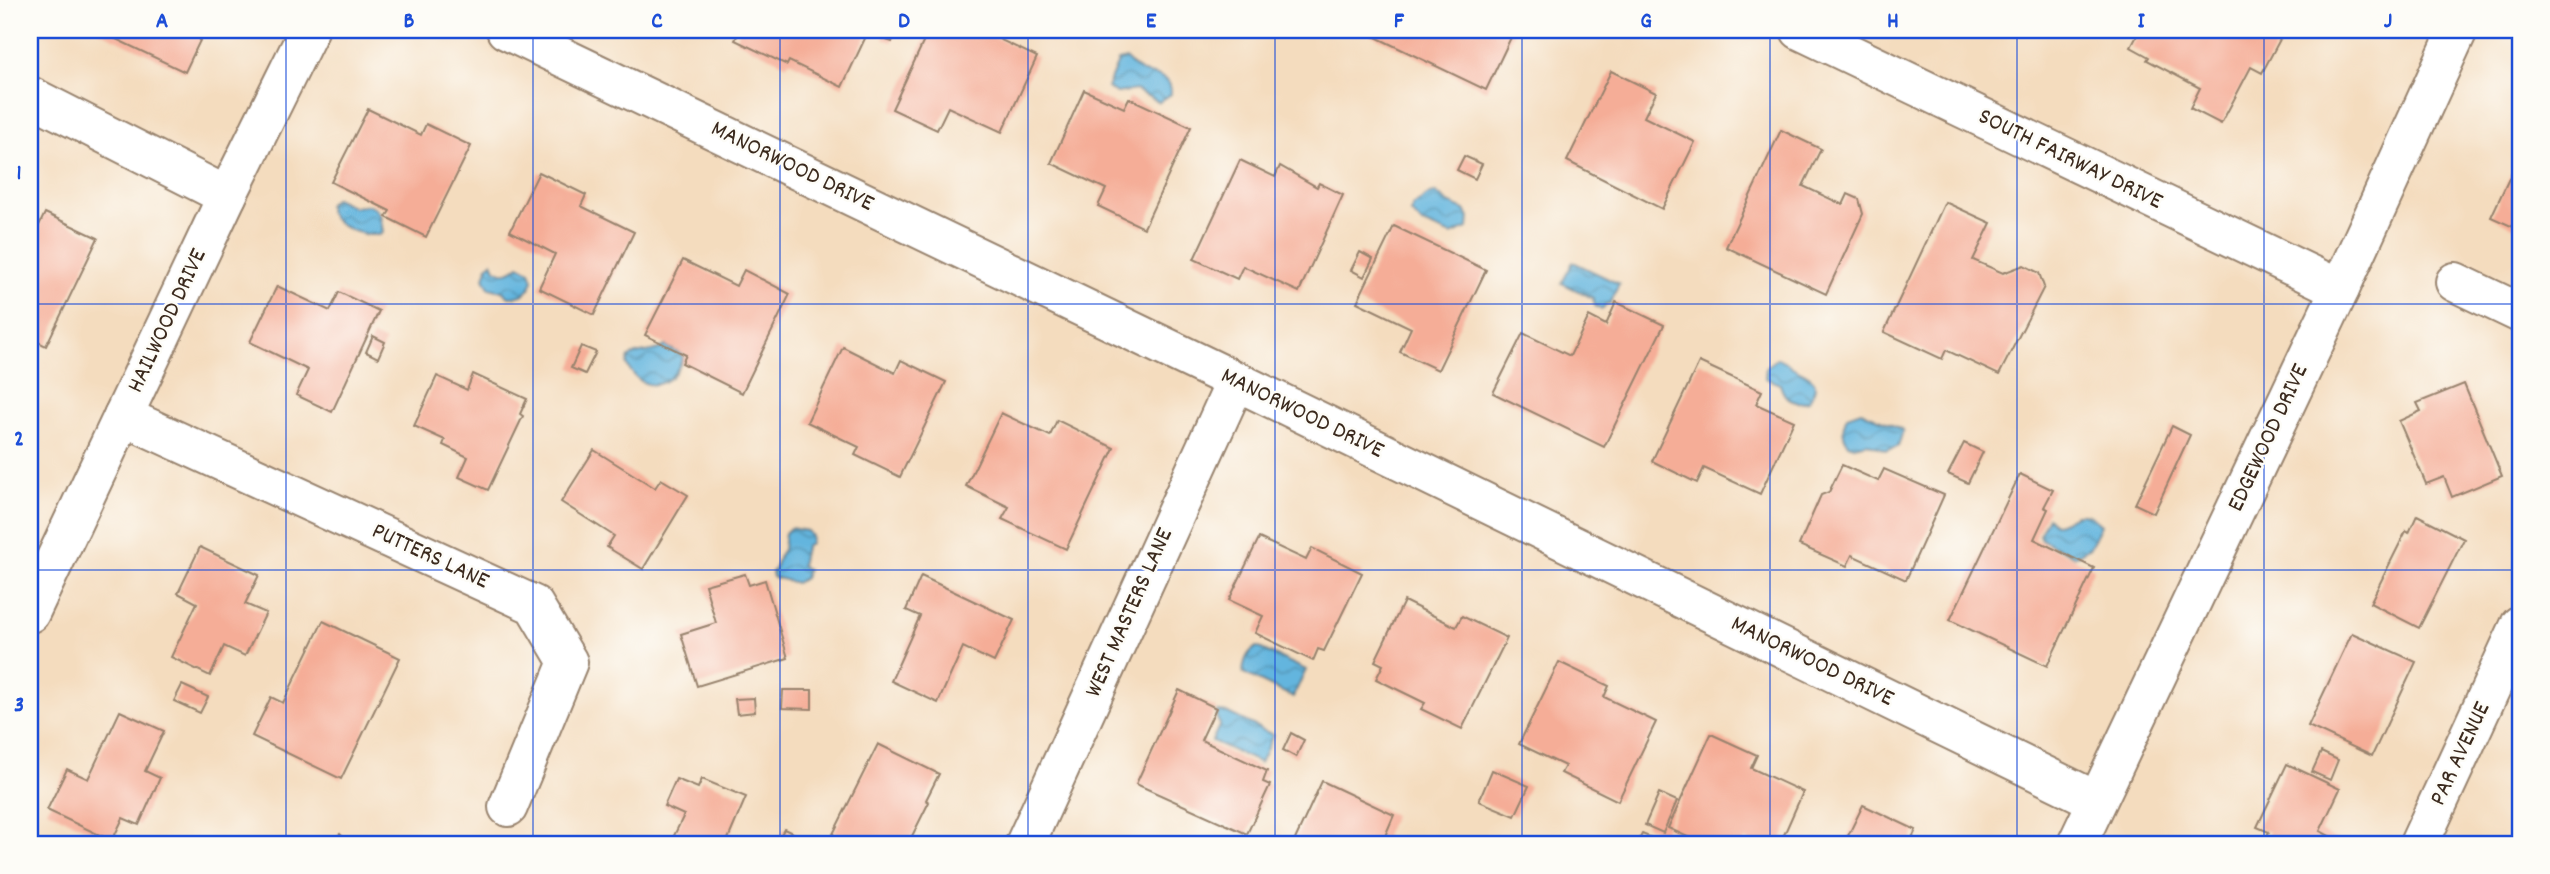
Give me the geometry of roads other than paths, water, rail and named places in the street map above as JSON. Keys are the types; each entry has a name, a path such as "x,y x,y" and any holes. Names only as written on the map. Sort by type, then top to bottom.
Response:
{"street":[{"name":"HAILWOOD DRIVE","path":"30,613 226,196 309,30"},
{"name":"MANORWOOD DRIVE","path":"506,30 1236,381 2097,801"},
{"name":"SOUTH FAIRWAY DRIVE","path":"1800,30 2340,289"},
{"name":"EDGEWOOD DRIVE","path":"2077,844 2340,289 2458,30"},
{"path":"30,96 226,196"},
{"path":"2455,282 2520,313"},
{"name":"WEST MASTERS LANE","path":"1027,843 1236,381"},
{"name":"PUTTERS LANE","path":"122,416 534,605 568,662 508,807"},
{"name":"PAR AVENUE","path":"2419,844 2520,625"}],"water":[{"path":"1126,59 1137,69 1165,79 1171,94 1159,102 1136,90 1117,93 1107,88 1118,61"},
{"path":"1436,193 1448,203 1465,210 1469,217 1468,228 1451,235 1422,223 1411,213 1413,206"},
{"path":"335,198 353,207 369,205 375,208 380,215 383,232 380,235 364,234 340,224 334,219 328,205"},
{"path":"492,262 495,269 502,272 511,271 519,265 530,271 533,280 527,291 509,297 502,291 489,288 484,278 488,265"},
{"path":"1573,262 1619,284 1610,304 1607,303 1602,309 1595,306 1593,298 1562,283"},
{"path":"665,346 681,354 683,358 672,376 665,381 649,384 634,375 627,365 629,357"},
{"path":"1777,358 1809,376 1815,383 1808,401 1790,400 1780,384 1765,378 1766,368"},
{"path":"1861,411 1903,430 1898,447 1886,450 1867,443 1854,446 1848,444 1843,430 1847,416"},
{"path":"2083,514 2089,515 2101,525 2090,547 2074,556 2041,539 2039,535 2048,517 2054,524"},
{"path":"790,528 807,531 811,536 801,565 807,570 804,578 796,583 773,577 772,572 783,550 785,533"},
{"path":"1257,647 1306,670 1293,697 1243,673 1246,658"},
{"path":"1218,712 1228,713 1273,735 1260,763 1212,741 1220,724 1217,719"}]}
